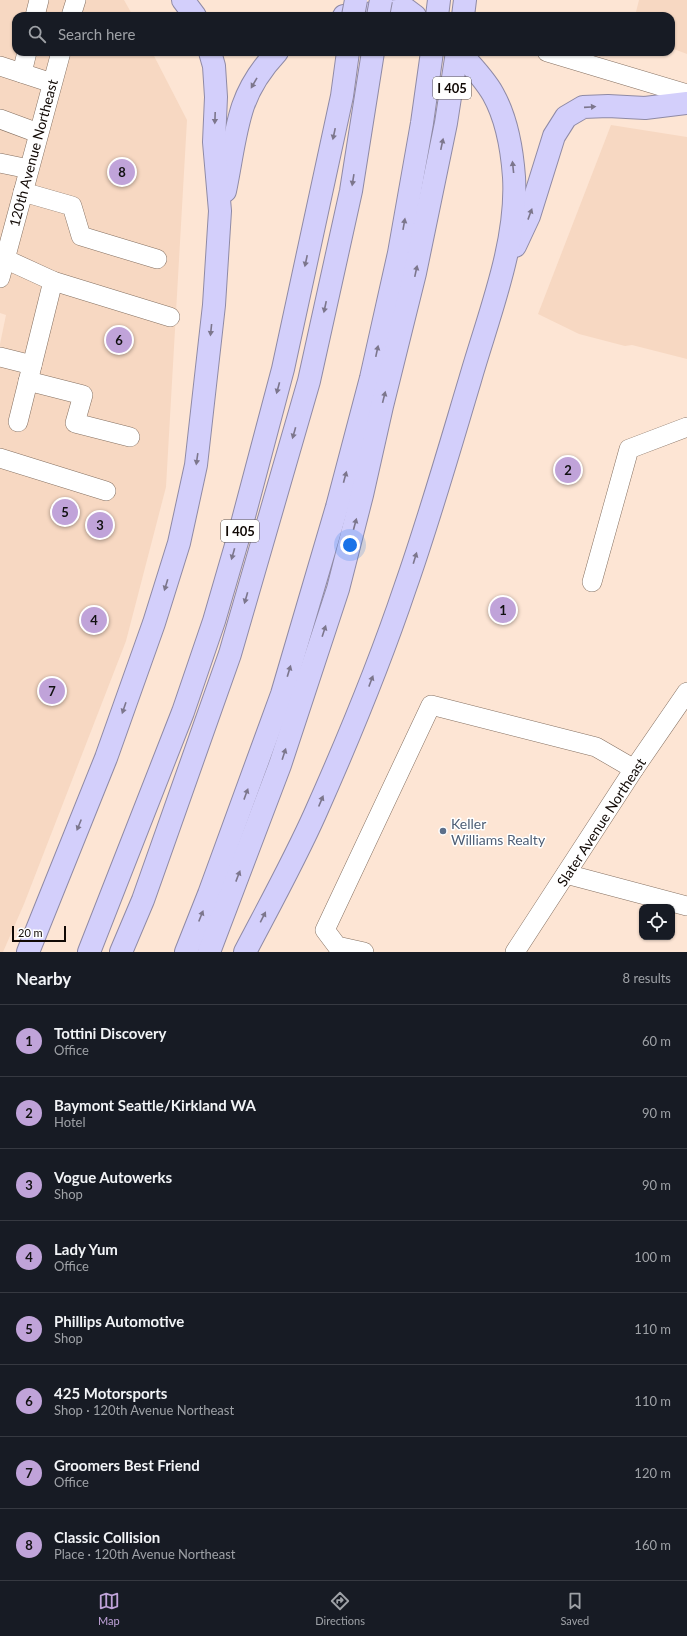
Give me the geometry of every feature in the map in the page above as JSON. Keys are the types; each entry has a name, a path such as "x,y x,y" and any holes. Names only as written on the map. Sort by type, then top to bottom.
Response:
{"highway":[{"path":"183,0 192,12"},
{"path":"354,12 356,0"},
{"path":"379,12 381,0"},
{"path":"438,12 440,0"},
{"path":"464,12 465,0"},
{"path":"28,952 106,758 154,623 179,543 196,465 203,414 214,305 220,211 214,142 216,97 214,66 211,56"},
{"path":"220,211 243,106 252,85 263,68 274,56"},
{"name":"I 405","path":"89,952 183,712 214,621 239,535 283,369 342,96 347,56"},
{"name":"I 405","path":"121,952 143,900 230,654 309,381 351,191 372,56"},
{"name":"I 405","path":"186,952 209,894 282,694 320,568 371,378 399,253 431,56"},
{"name":"I 405","path":"210,952 280,766 338,589 362,496 382,406 415,274 446,123 457,56"},
{"path":"245,952 314,816 364,697 405,588 501,274 510,234 514,205 514,178 510,141 492,93 477,72 462,56"},
{"path":"501,274 529,216 554,136 566,117 583,107 608,106 645,108 687,103"}],"street":[{"path":"36,12 39,0"},
{"path":"72,12 76,0"},
{"path":"374,0 410,12"},
{"path":"22,73 26,56"},
{"name":"120th Avenue Northeast","path":"0,278 5,247 23,192 60,56"},
{"path":"561,56 687,94"},
{"path":"0,66 52,83"},
{"path":"0,119 38,133"},
{"path":"0,163 28,170"},
{"path":"23,192 72,206 81,236 157,259"},
{"path":"5,247 53,281 170,317"},
{"path":"18,422 53,281"},
{"path":"0,357 30,373 83,395 75,423 130,437"},
{"path":"592,582 629,449 687,426"},
{"path":"0,458 106,491"},
{"name":"Slater Avenue Northeast","path":"515,952 634,769 687,692"},
{"path":"364,952 338,946 325,930 431,705 596,747 634,769"},
{"path":"566,874 687,905"}],"shaded area":[{"path":"0,0 124,0 131,12 12,12 12,56 154,56 187,120 166,487 126,641 24,904 3,952 0,952 0,344 6,315 0,313"},
{"path":"639,0 687,0 687,54 675,50 675,12 636,12"},
{"path":"611,125 687,137 687,359 632,345 625,346 579,334 538,314"}],"place":[{"name":"Classic Collision","path":"122,172"},
{"name":"425 Motorsports","path":"119,340"},
{"name":"Baymont Seattle/Kirkland WA","path":"568,470"},
{"name":"Phillips Automotive","path":"65,512"},
{"name":"Vogue Autowerks","path":"100,525"},
{"name":"Tottini Discovery","path":"503,610"},
{"name":"Lady Yum","path":"94,620"},
{"name":"Groomers Best Friend","path":"52,691"},
{"name":"Keller Williams Realty","path":"443,831"}]}
